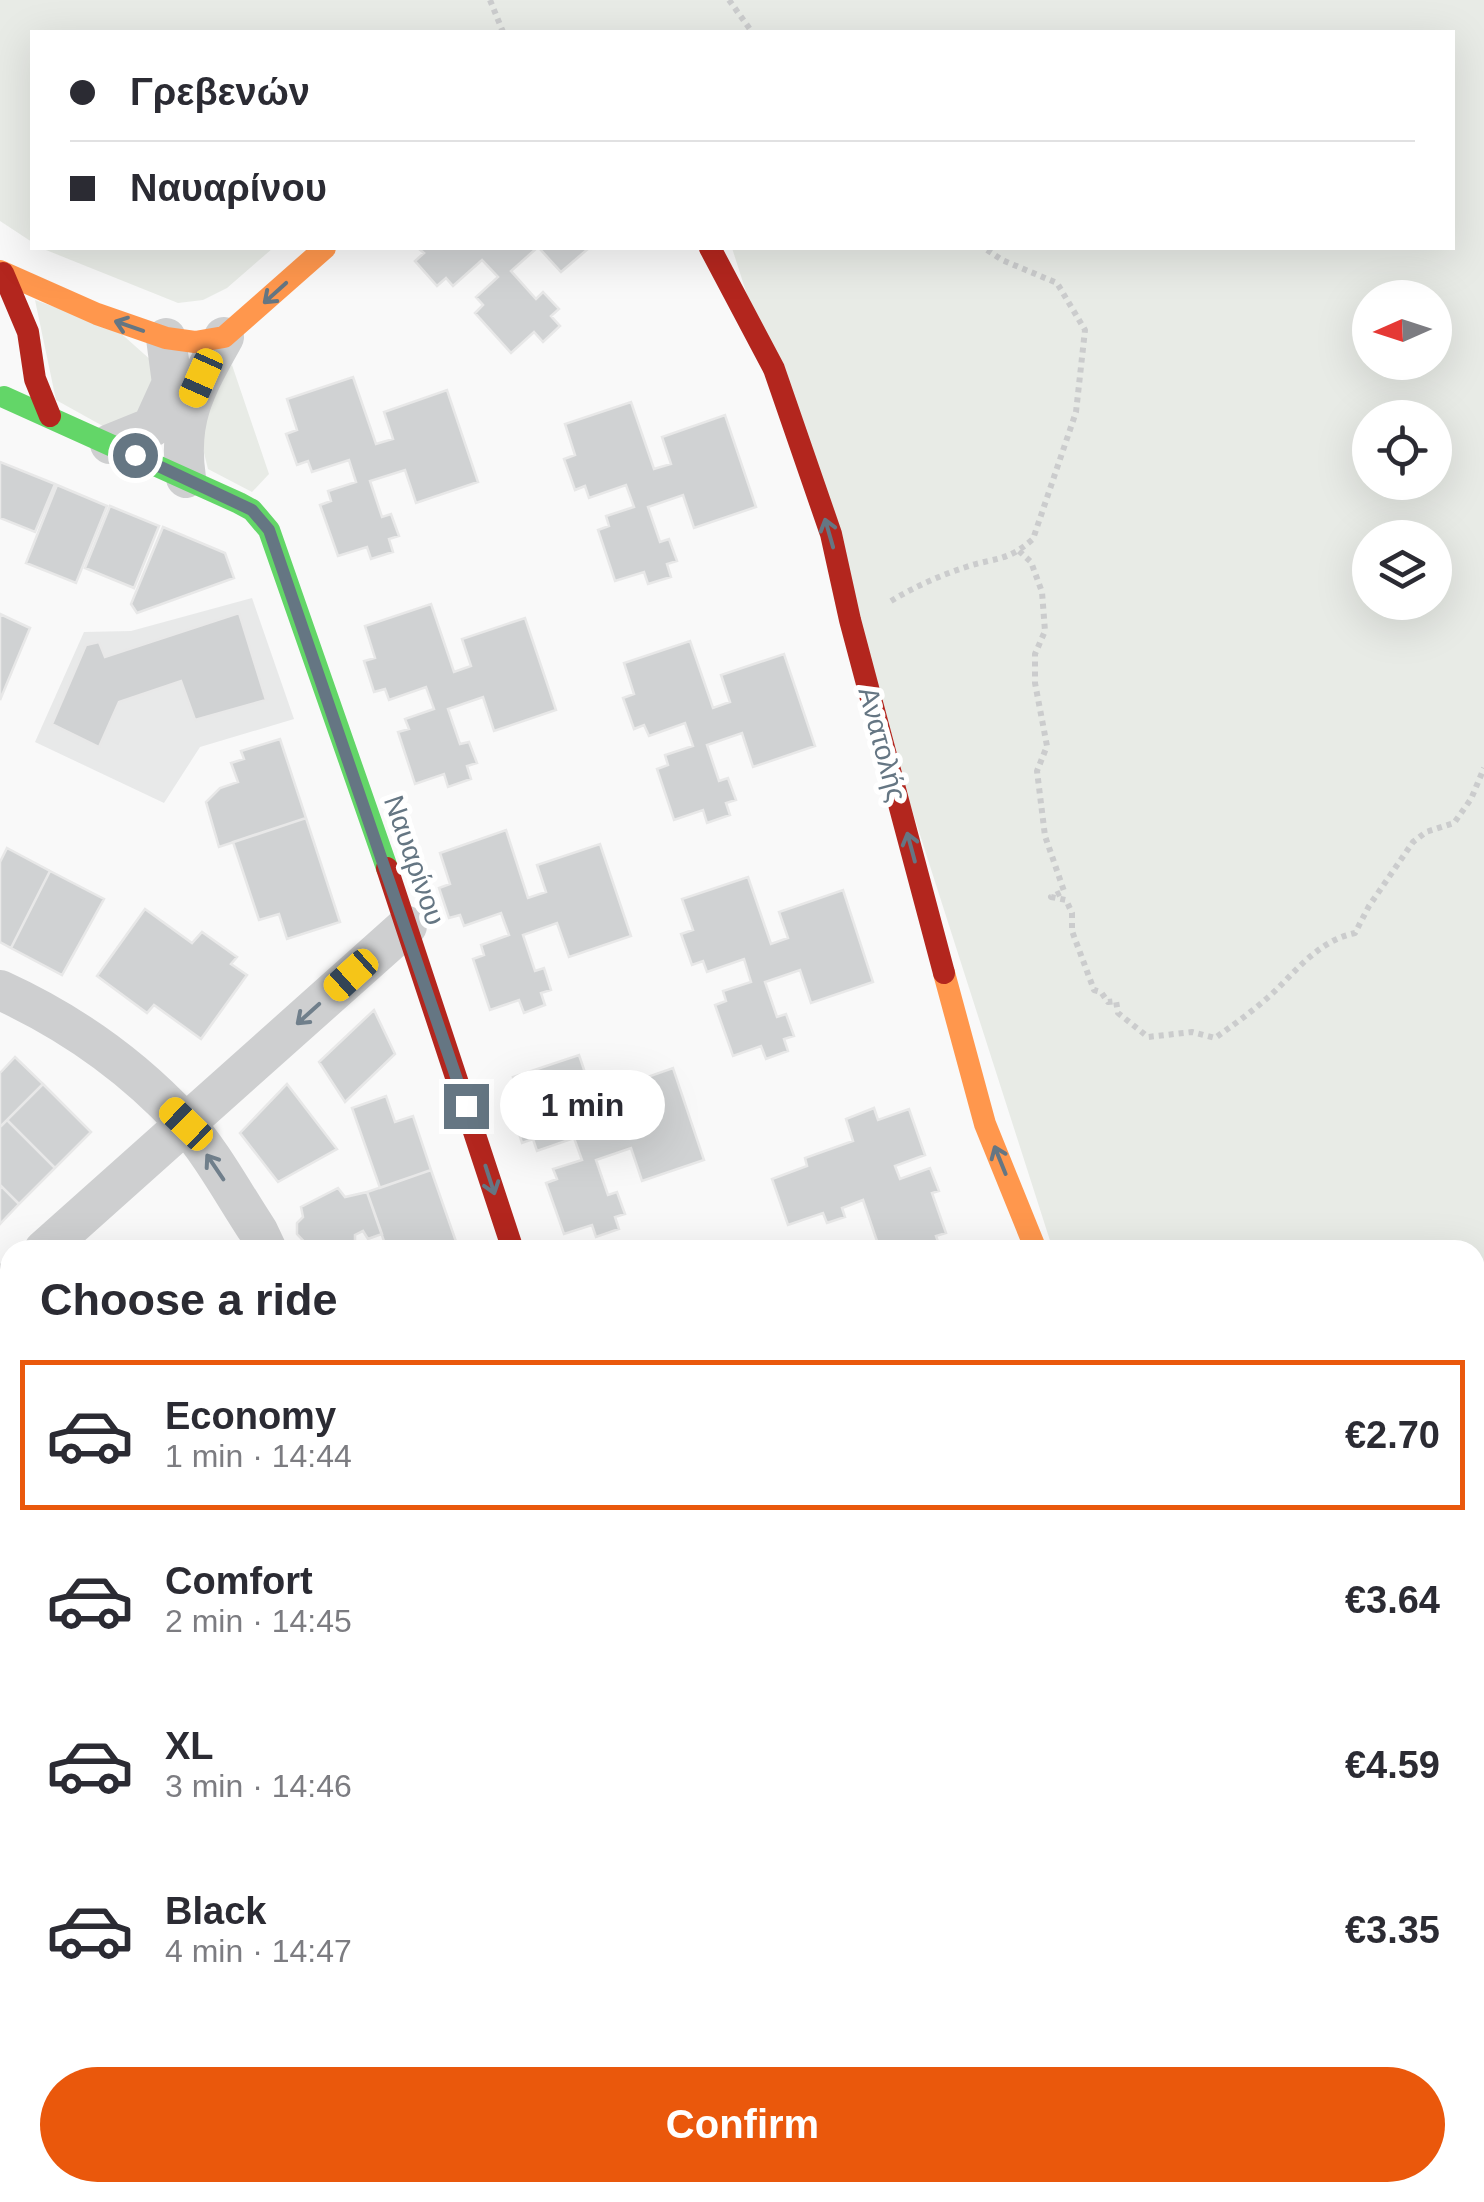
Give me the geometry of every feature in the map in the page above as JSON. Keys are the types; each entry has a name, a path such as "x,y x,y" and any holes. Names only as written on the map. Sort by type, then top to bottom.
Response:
{"street":[{"path":"2,396 186,478 182,434 188,405 224,338 323,250"},
{"name":"Ανατολής","path":"711,250 774,369 831,534 850,620 986,1124 1032,1240"},
{"path":"1,272 97,314 166,338 195,342 224,338"},
{"path":"1,272 28,332 35,379 50,416"},
{"path":"110,444 152,427 172,383 166,338"},
{"name":"Ναυαρίνου","path":"186,478 252,510 269,530 510,1240"},
{"path":"55,1240 406,926"},
{"path":"0,990 27,1002 124,1064 186,1124 262,1240"}],"path":[{"path":"490,0 503,30"},
{"path":"728,0 750,30"},
{"path":"850,620 861,619 907,591 969,566 996,562 1020,551 1033,539 1076,412 1085,330 1057,283 987,250"},
{"path":"1020,551 1037,576 1046,631 1035,654 1035,683 1046,746 1037,771 1045,836 1064,891 1052,898 1066,900 1072,912 1072,931 1094,990 1108,1002 1116,1001 1118,1013 1148,1037 1192,1032 1215,1038 1284,982 1308,957 1324,950 1334,938 1356,933 1368,906 1413,842 1426,832 1454,823 1471,799 1484,768"}],"shaded area":[{"path":"0,0 1484,0 1484,1240 1050,1240 733,250 1455,250 1455,30 30,30 30,241 0,221"},
{"path":"46,250 271,250 227,288 203,300 178,303"},
{"path":"35,300 116,329 162,370 138,418 110,430 56,400"},
{"path":"232,365 269,474 252,492 208,469 201,441 218,377"},
{"path":"252,598 294,719 200,747 164,803 35,742 84,632 131,631"}],"building":[{"path":"420,250 535,250 511,271 536,299 543,292 559,309 551,316 560,326 543,342 534,332 511,353 475,313 483,305 476,297 498,277 482,260 453,286 446,278 437,286 415,261 424,253"},
{"path":"541,250 587,250 561,272"},
{"path":"353,377 376,444 393,439 384,412 447,390 478,482 416,503 405,470 370,481 382,517 391,514 399,536 389,539 393,552 371,559 367,547 338,556 320,505 331,501 328,491 356,482 349,460 312,472 308,461 297,465 286,434 297,430 287,399"},
{"path":"631,402 654,469 671,464 662,437 725,415 756,507 694,528 683,495 648,507 660,542 669,539 677,561 667,564 671,577 648,584 644,572 615,581 598,530 609,526 606,516 634,507 626,485 589,498 585,486 575,490 564,459 575,455 565,424"},
{"path":"0,462 55,484 35,532 0,518"},
{"path":"57,485 107,506 76,583 26,563"},
{"path":"110,506 159,526 134,588 85,568"},
{"path":"163,527 225,553 234,578 137,613 131,604"},
{"path":"431,604 454,672 471,666 462,639 525,618 556,710 494,731 483,697 448,709 460,744 469,742 477,763 467,766 471,779 448,787 444,774 415,784 398,732 409,729 405,719 434,709 426,687 389,700 385,689 374,692 364,661 375,658 365,626"},
{"path":"239,613 266,700 195,720 181,681 119,702 99,747 52,724 86,645 99,642 105,657"},
{"path":"0,614 30,628 0,700"},
{"path":"690,641 713,708 730,702 721,675 784,654 815,746 753,767 742,733 707,745 719,781 728,778 736,800 726,803 730,815 707,823 703,810 674,820 657,769 668,765 665,755 693,746 685,723 649,736 644,725 634,729 623,698 634,694 624,663"},
{"path":"280,739 306,818 219,847 206,802 220,788 238,782 231,763 244,759 241,751"},
{"path":"306,818 340,922 287,939 279,914 259,920 233,842"},
{"path":"506,830 528,898 546,892 537,865 600,844 631,936 569,957 557,923 523,935 535,971 544,968 551,990 541,993 545,1005 524,1013 519,1000 490,1010 473,959 484,955 481,945 509,935 501,913 464,926 460,915 449,918 439,888 450,884 440,853"},
{"path":"7,848 50,871 11,948 0,942 0,862"},
{"path":"50,871 104,899 62,975 11,948"},
{"path":"748,877 771,944 788,938 779,912 843,890 873,982 811,1003 800,970 765,982 777,1017 786,1014 794,1036 784,1039 788,1051 766,1059 761,1046 733,1056 715,1005 726,1001 723,991 751,982 744,959 707,972 703,961 692,965 681,934 693,930 682,899"},
{"path":"145,909 192,943 202,932 237,957 231,964 247,975 201,1039 154,1005 147,1013 97,976"},
{"path":"374,1010 395,1054 345,1102 319,1062"},
{"path":"579,1055 602,1122 619,1117 610,1090 673,1068 704,1160 642,1181 631,1148 596,1160 608,1195 617,1192 625,1214 615,1217 619,1229 596,1237 592,1225 564,1234 546,1183 557,1179 553,1169 582,1160 574,1138 537,1151 533,1139 522,1143 512,1112 523,1108 513,1077"},
{"path":"15,1057 43,1084 0,1127 0,1073"},
{"path":"43,1084 91,1132 55,1168 7,1120"},
{"path":"287,1084 337,1149 278,1182 240,1133"},
{"path":"386,1096 395,1122 413,1116 431,1170 380,1188 352,1108"},
{"path":"874,1108 878,1120 909,1109 925,1155 895,1166 900,1179 930,1168 939,1191 932,1193 946,1233 936,1236 937,1240 877,1240 863,1200 842,1208 845,1217 827,1223 823,1213 788,1225 772,1179 807,1166 805,1158 853,1141 846,1119"},
{"path":"7,1120 55,1168 19,1204 0,1185 0,1127"},
{"path":"431,1170 456,1240 384,1240 367,1192"},
{"path":"0,1185 19,1204 0,1224"},
{"path":"338,1188 345,1197 367,1192 382,1234 368,1239 363,1231 355,1235 355,1240 303,1240 297,1234 297,1223 303,1217 301,1207"}],"traffic: fast":[{"path":"4,397 239,503 252,510 269,530 387,868"}],"traffic: slow":[{"path":"0,271 97,314 166,338 195,342 224,337 323,250"},
{"path":"944,973 985,1124 1032,1240"}],"traffic: jam":[{"path":"711,250 774,369 831,534 850,620 944,973"},
{"path":"3,273 28,332 35,379 50,416"},
{"path":"387,868 510,1240"}],"route":[{"path":"135,455 252,510 269,530 466,1106"}]}
